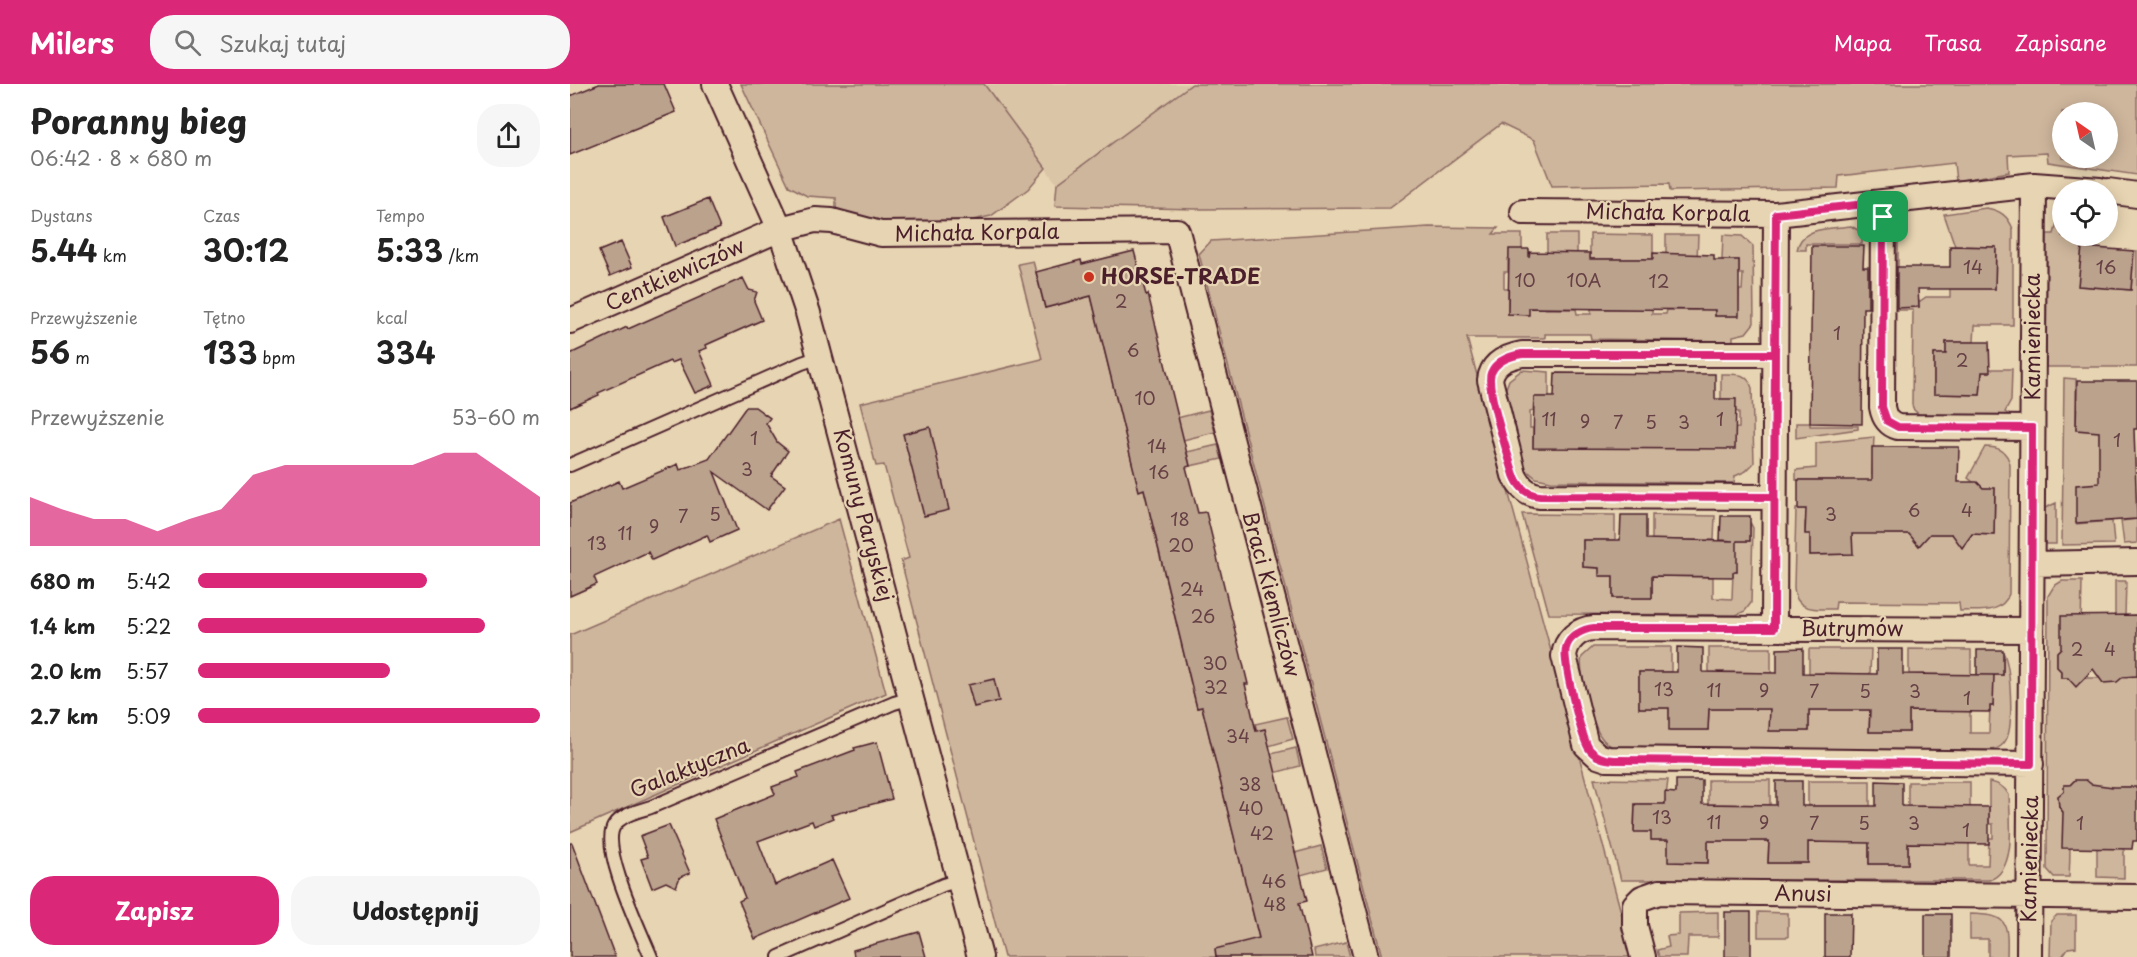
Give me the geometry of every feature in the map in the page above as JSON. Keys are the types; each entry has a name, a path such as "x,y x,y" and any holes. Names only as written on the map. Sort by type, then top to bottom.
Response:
{"street":[{"name":"Komuny Paryskiej","path":"715,84 780,229 820,357 980,957"},
{"name":"Michała Korpala","path":"1523,212 1776,214 2034,185 2052,186"},
{"name":"Kamieniecka","path":"2029,957 2034,185"},
{"path":"2118,192 2137,195"},
{"path":"1883,202 1882,407 1887,421 1898,427 2032,428"},
{"path":"1774,628 1776,214"},
{"name":"Michała Korpala","path":"780,229 815,220 832,221 881,234 1177,231"},
{"name":"Centkiewiczów","path":"570,321 780,229"},
{"name":"Braci Kiemliczów","path":"1177,231 1366,957"},
{"path":"1774,497 1540,496 1530,494 1521,487 1514,475 1492,395 1490,377 1493,368 1502,360 1518,355 1775,354"},
{"path":"2032,564 2137,562"},
{"name":"Butrymów","path":"2031,630 1589,628 1570,640 1564,652 1564,662 1585,743 1604,759 2031,764"},
{"name":"Anusi","path":"1643,957 1635,926 1634,910 1639,900 1659,892 2137,897"}],"lane":[{"path":"570,465 820,357"},
{"name":"Galaktyczna","path":"651,957 613,861 610,839 614,826 624,816 651,807 894,703 912,698"},
{"path":"779,957 943,885 960,880"}],"shaded area":[{"path":"741,84 984,84 1046,168 1028,189 991,216 968,221 867,224 836,208 836,198 807,196 789,186"},
{"path":"984,84 1192,84 1057,184"},
{"path":"1192,84 2137,84 2137,175 2089,168 2118,168 2118,102 2052,102 2052,163 2048,162 2047,153 2008,155 2009,172 1956,181 1954,163 1839,176 1838,188 1670,191 1669,184 1552,186 1534,140 1501,124 1390,208 1197,209 1055,206 1057,184"},
{"path":"1986,208 2003,214 2013,229 2013,325 1975,325 1974,342 1946,342 1946,354 1934,354 1934,394 1980,395 1982,372 1989,372 1989,369 2012,369 2011,401 2005,412 2008,414 2002,417 1921,416 1912,405 1913,310 1892,310 1895,219 1898,219 1898,307 1919,307 1919,302 1926,297 1950,297 1950,289 1995,289 1996,247 1955,246 1944,214"},
{"path":"1851,226 1863,233 1862,244 1806,244 1806,250 1797,250 1804,237 1811,233"},
{"path":"1429,227 1498,228 1493,234 1522,234 1522,258 1508,259 1508,272 1504,272 1504,289 1508,289 1508,314 1528,315 1529,303 1546,309 1576,309 1577,314 1591,314 1591,309 1652,309 1652,314 1666,314 1667,310 1697,310 1714,304 1715,316 1738,316 1739,290 1742,290 1743,274 1739,274 1739,260 1722,260 1723,235 1742,236 1753,246 1754,323 1746,333 1733,336 1733,341 1591,339 1590,334 1545,334 1545,338 1467,338 1633,957 1382,957 1199,254 1211,241"},
{"path":"1547,234 1577,234 1577,259 1547,259"},
{"path":"1590,234 1653,235 1653,259 1590,259"},
{"path":"2047,234 2052,234 2052,246 2094,246 2082,247 2079,286 2131,290 2134,251 2137,251 2137,367 2046,367"},
{"path":"1666,235 1698,235 1697,260 1666,260"},
{"path":"1033,261 1045,308 1091,296 1139,490 1144,489 1197,708 1202,707 1259,938 1258,957 1004,957 901,561 909,558 884,465 876,466 860,403 1042,359 1018,264"},
{"path":"1522,370 1549,372 1549,397 1534,397 1533,411 1530,412 1533,447 1739,428 1739,412 1735,411 1735,399 1721,399 1721,374 1740,375 1747,379 1752,388 1754,463 1746,471 1735,476 1734,483 1551,481 1536,478 1524,468 1504,394 1509,380"},
{"path":"2064,378 2076,379 2076,430 2099,428 2100,487 2077,519 2076,524 2112,521 2114,544 2062,545"},
{"path":"1209,410 1215,432 1175,442 1169,420"},
{"path":"1796,423 1810,423 1810,426 1858,426 1858,429 1796,438"},
{"path":"1874,437 1872,473 1890,447 1915,447 1915,486 1887,534 1911,534 1915,542 1923,541 1928,534 1955,534 1958,542 1966,543 1969,534 1994,535 1995,489 1981,488 1968,478 1985,447 1998,449 2007,456 2010,465 2009,594 2001,605 1989,610 1960,611 1959,603 1836,602 1835,609 1821,609 1802,605 1798,601 1794,587 1796,509 1810,509 1810,521 1805,522 1805,533 1810,534 1810,555 1852,554 1852,507 1835,480 1796,480 1796,470 1816,468 1816,443"},
{"path":"1218,445 1222,459 1190,466 1187,452"},
{"path":"2056,503 2056,544 2045,544 2045,508"},
{"path":"1522,514 1615,515 1615,540 1583,540 1583,567 1599,568 1600,576 1613,576 1613,598 1652,598 1652,576 1713,577 1713,598 1732,599 1733,572 1737,572 1733,541 1750,541 1750,522 1753,528 1751,603 1745,611 1736,615 1549,614"},
{"path":"1652,515 1715,516 1714,540 1652,540"},
{"path":"839,519 886,693 570,832 570,635"},
{"path":"2137,519 2137,543 2124,544 2121,521"},
{"path":"2062,581 2082,581 2081,627 2057,652 2057,667 2061,671 2061,677 2068,678 2072,682 2081,682 2085,678 2127,678 2127,672 2137,676 2137,791 2133,787 2121,787 2117,791 2075,780 2070,785 2064,785 2064,791 2058,796 2059,807 2069,830 2069,877 2054,877 2047,869 2048,596 2054,586"},
{"path":"2115,581 2126,581 2125,616 2115,616"},
{"path":"1593,647 1671,647 1671,672 1639,672 1639,708 1669,708 1670,730 1708,730 1709,709 1770,709 1770,731 1809,731 1809,710 1870,710 1869,732 1909,732 1909,710 1970,711 1970,733 1989,733 1990,706 1993,706 1990,675 2003,675 2003,652 2010,682 2011,710 2008,733 2002,746 1991,750 1616,748 1601,737 1587,697 1581,663 1582,657"},
{"path":"1709,648 1771,648 1771,673 1709,672"},
{"path":"1809,649 1871,649 1870,674 1809,673"},
{"path":"1909,649 1971,650 1971,675 1909,674"},
{"path":"1287,717 1293,739 1269,746 1257,731 1255,724"},
{"path":"1296,748 1300,766 1267,775 1271,754"},
{"path":"1594,779 1668,780 1665,804 1635,804 1634,831 1651,832 1652,840 1668,840 1669,862 1708,863 1708,841 1769,841 1768,863 1808,863 1808,842 1869,842 1869,864 1908,864 1908,842 1969,843 1969,865 1988,865 1989,838 1993,838 1993,824 1989,824 1989,782 1998,784 2009,795 2010,844 2008,856 1998,875 1989,880 1621,880"},
{"path":"1708,780 1770,780 1770,805 1708,804"},
{"path":"1808,781 1870,781 1870,806 1808,806"},
{"path":"1908,782 1970,782 1970,807 1908,806"},
{"path":"2097,842 2124,848 2124,878 2097,877"},
{"path":"1321,846 1327,868 1301,875 1287,855"},
{"path":"1718,912 1718,937 1688,937 1687,957 1659,957 1657,950 1669,947 1667,936 1679,935 1679,913"},
{"path":"1758,912 1788,913 1788,937 1758,937"},
{"path":"1970,914 1992,916 2003,922 2007,935 2007,957 1988,957 1988,939 1970,939"},
{"path":"2057,915 2076,915 2076,947 2068,948 2062,957 2050,957 2051,921"},
{"path":"1346,942 1350,957 1315,957 1314,950"}],"building":[{"path":"599,84 664,84 676,112 570,155 570,96"},
{"path":"708,199 720,228 675,246 664,217"},
{"path":"621,242 632,267 610,276 599,251"},
{"path":"1812,246 1864,246 1863,267 1868,267 1868,308 1863,308 1862,424 1810,423"},
{"path":"1950,246 1996,247 1995,289 1918,289 1919,307 1897,308 1897,267 1950,267"},
{"path":"2082,247 2134,251 2131,290 2078,286"},
{"path":"1509,249 1529,249 1529,258 1530,252 1590,253 1590,259 1653,259 1653,253 1714,255 1714,260 1739,260 1739,316 1715,316 1715,310 1529,308 1529,315 1508,314"},
{"path":"1134,251 1146,295 1148,294 1190,466 1186,467 1198,513 1206,512 1248,684 1245,684 1256,731 1265,729 1307,901 1299,903 1312,957 1216,957 1215,949 1259,938 1202,707 1197,708 1144,489 1139,491 1091,296 1045,308 1036,272 1081,260 1082,264"},
{"path":"743,278 749,290 757,292 754,301 762,320 706,345 707,348 699,351 714,385 695,393 679,360 671,363 670,361 570,408 570,354"},
{"path":"1946,342 1989,342 1990,372 1982,372 1980,395 1934,394 1934,354 1946,354"},
{"path":"1555,373 1715,374 1715,399 1736,399 1735,449 1533,448 1534,397 1554,397"},
{"path":"2077,381 2137,381 2137,429 2134,429 2137,519 2076,523 2076,485 2099,483 2099,432 2076,430"},
{"path":"746,407 755,407 770,418 766,423 777,442 788,451 771,476 785,486 767,510 714,472 737,530 710,542 707,535 652,560 648,552 594,577 597,584 570,596 570,503 619,481 622,488 678,464 680,470 709,459"},
{"path":"930,427 949,510 924,516 903,434"},
{"path":"1872,447 1959,447 1958,482 1977,482 1983,488 1995,488 1994,535 1972,534 1962,548 1952,534 1930,534 1919,546 1909,534 1852,534 1853,554 1810,555 1810,534 1805,534 1806,509 1798,509 1798,480 1872,480"},
{"path":"1621,515 1646,515 1646,539 1733,541 1720,540 1721,516 1750,516 1750,541 1737,541 1737,572 1733,572 1733,577 1652,576 1652,598 1613,598 1613,576 1599,576 1599,568 1583,567 1583,540 1620,540"},
{"path":"2137,615 2137,676 2123,677 2117,682 2103,683 2093,669 2076,687 2068,678 2061,678 2061,671 2057,667 2057,652 2061,648 2061,616"},
{"path":"1677,647 1703,648 1703,672 1777,673 1777,649 1803,648 1803,673 1877,674 1877,649 1903,649 1903,674 1994,675 1993,706 1990,706 1990,712 1909,711 1909,732 1869,732 1870,710 1809,710 1809,731 1769,731 1770,709 1709,709 1708,730 1669,730 1669,708 1639,708 1639,672 1677,672"},
{"path":"1977,650 2003,650 2003,675 1977,675"},
{"path":"994,679 999,701 974,707 968,685"},
{"path":"877,742 892,799 831,815 833,818 814,826 812,821 758,841 775,885 832,860 849,898 755,939 739,901 745,898 714,819 775,794 772,787 799,777 797,772 855,750 854,748"},
{"path":"1676,780 1702,780 1702,804 1776,805 1776,781 1802,781 1802,806 1876,806 1876,781 1902,782 1902,806 1989,807 1989,844 1908,843 1908,864 1869,864 1869,843 1808,842 1808,863 1768,863 1769,841 1708,841 1708,863 1668,862 1668,840 1651,840 1651,832 1634,832 1635,804 1665,804 1665,792 1676,793"},
{"path":"2075,780 2086,780 2091,784 2113,787 2137,787 2137,841 2133,841 2132,849 2062,848 2063,812 2059,807 2058,796 2064,791 2064,785 2070,785"},
{"path":"669,825 690,873 680,877 676,887 666,882 652,888 641,859 648,857 640,836"},
{"path":"570,843 572,843 615,957 570,957"},
{"path":"1725,912 1751,912 1751,957 1725,957"},
{"path":"1825,913 1851,913 1850,957 1825,957"},
{"path":"1925,914 1951,914 1951,957 1925,957"},
{"path":"919,932 926,957 854,957 853,950"}],"place":[{"name":"HORSE-TRADE","path":"1089,277"}],"route":[{"path":"1883,217 1882,407 1887,421 1898,427 2032,428 2031,764 1619,760 1598,756 1585,743 1564,662 1567,643 1575,635 1589,628 1774,628 1773,595 1774,513 1774,497 1774,458 1775,354 1522,354 1502,360 1492,371 1491,388 1514,475 1518,484 1530,494 1540,496 1774,497 1776,214 1883,202 1883,217"}]}
